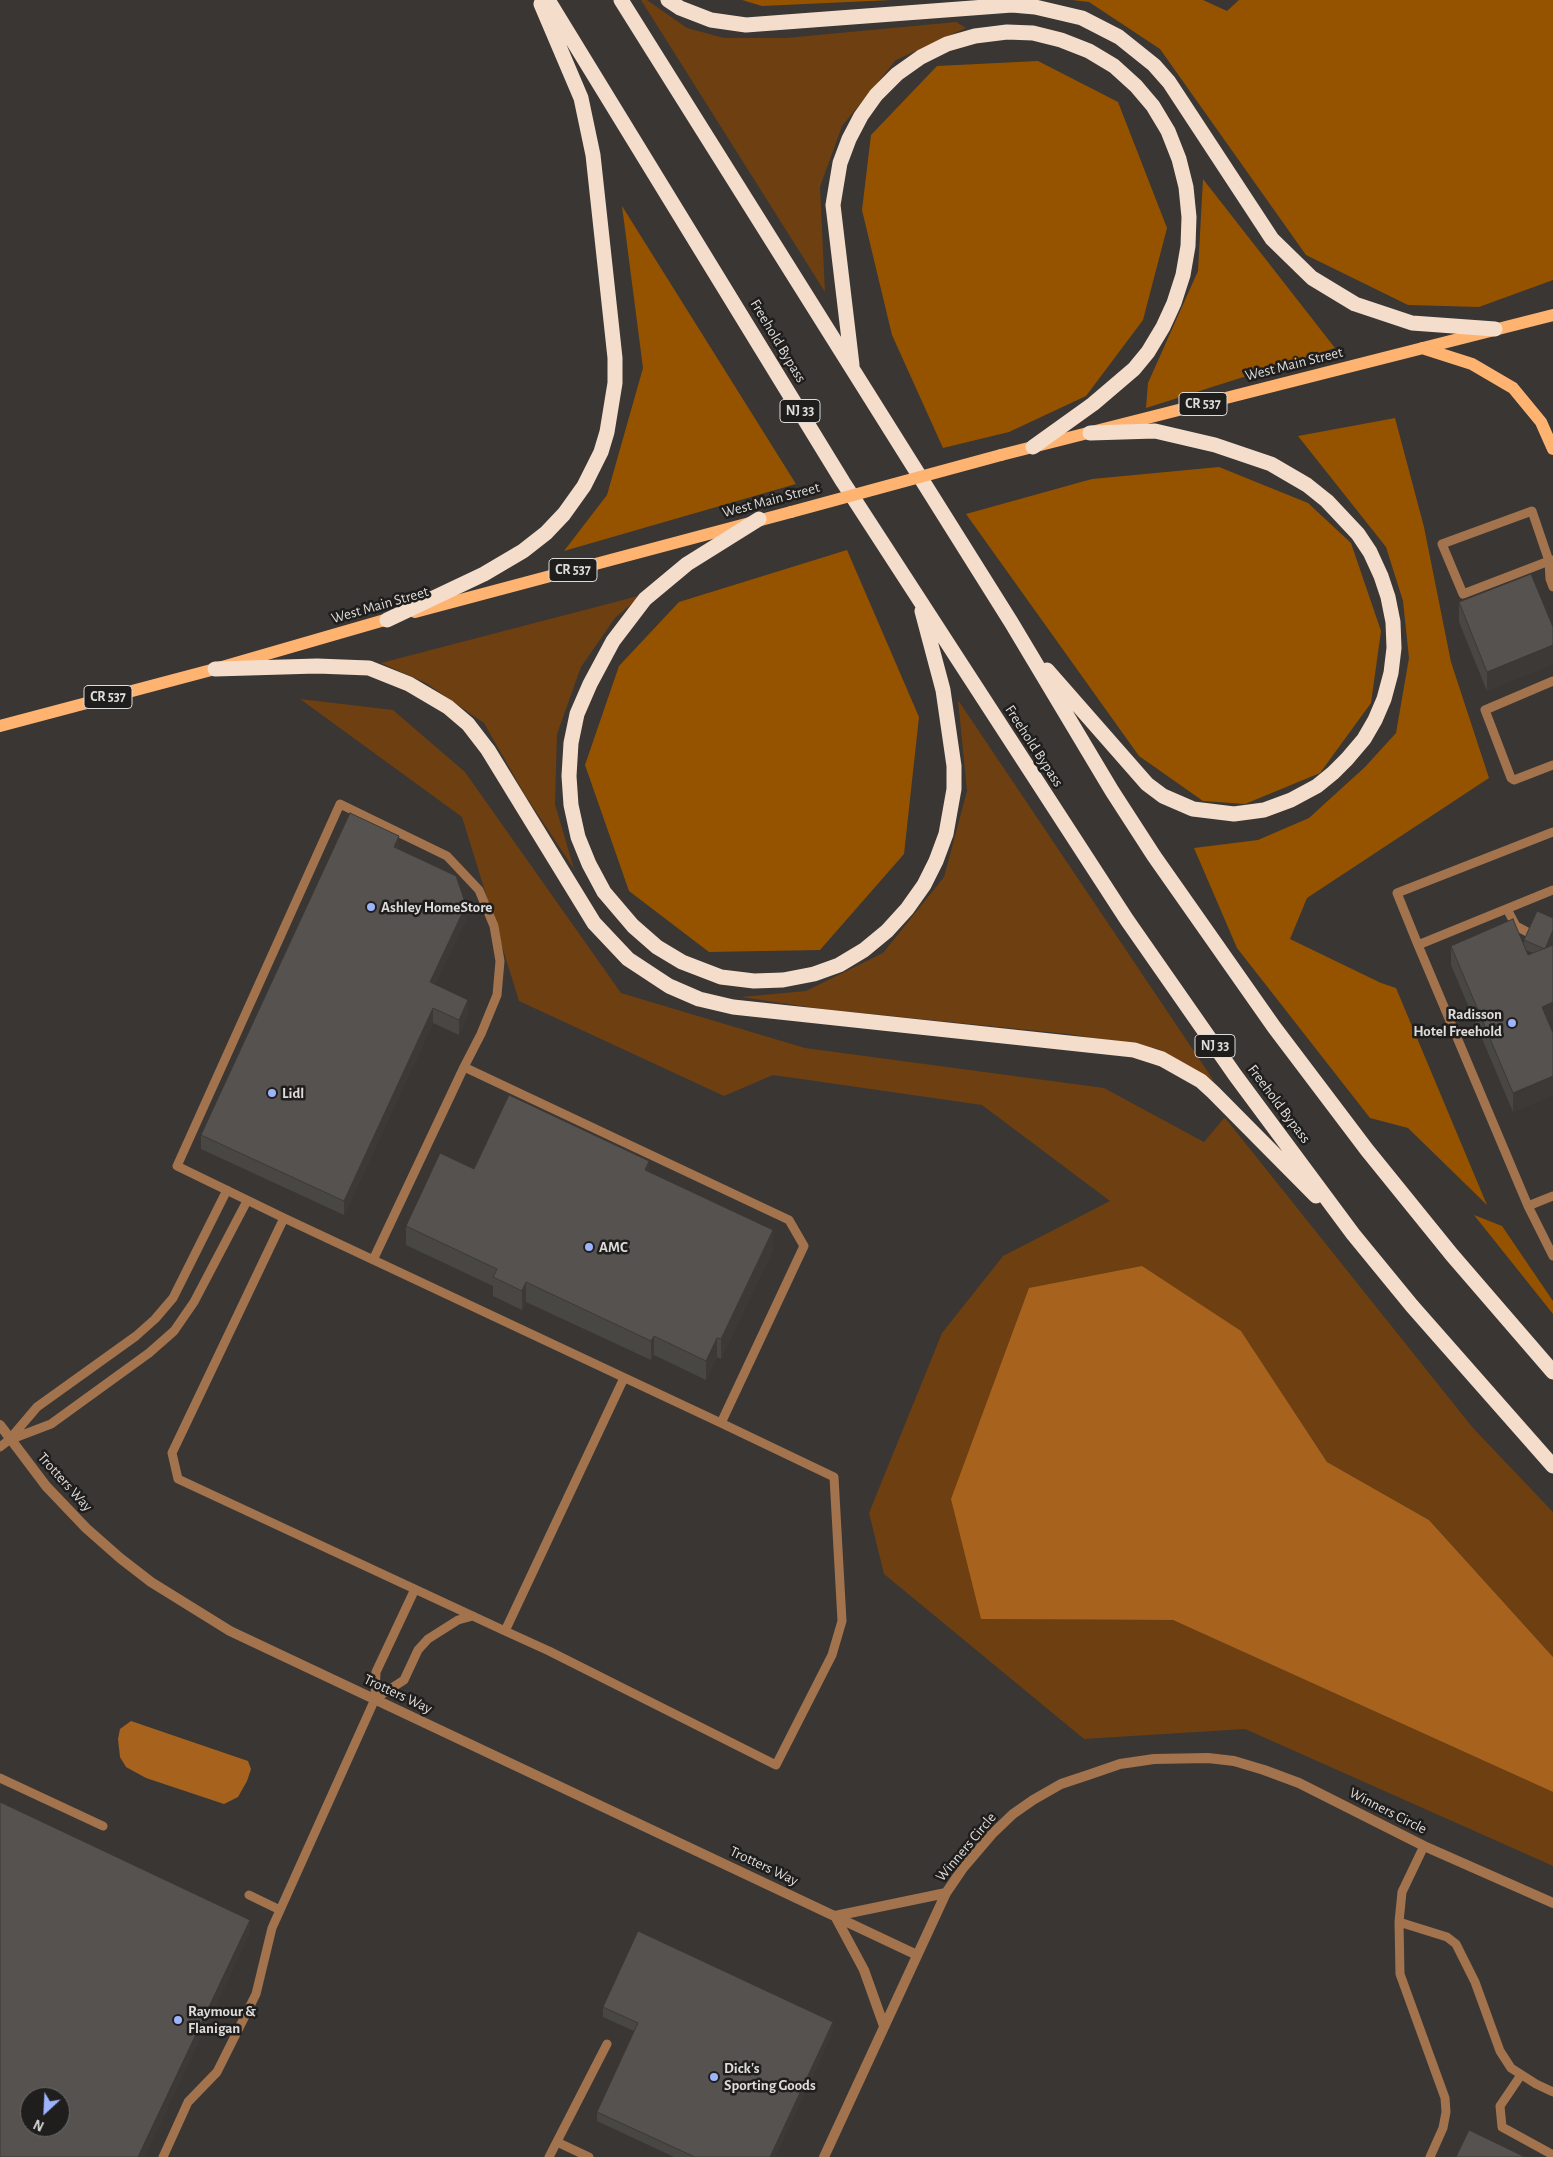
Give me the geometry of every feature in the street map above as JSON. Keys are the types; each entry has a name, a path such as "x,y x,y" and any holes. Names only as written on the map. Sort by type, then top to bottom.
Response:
{"highway":[{"path":"387,620 484,574 523,551 546,532 564,514 584,486 601,452 607,432 615,383 615,358 593,155 581,98 539,0"},
{"name":"Freehold Bypass","path":"548,0 843,482 1132,928 1235,1074 1353,1234 1412,1306 1553,1466"},
{"path":"621,0 1154,856 1274,1027 1367,1150 1452,1255 1553,1372"},
{"path":"668,0 688,12 711,20 746,25 1012,5 1035,7 1082,18 1119,37 1154,66 1169,82 1272,239 1312,278 1355,304 1412,323 1495,330"},
{"path":"852,369 833,219 833,205 840,163 849,139 861,116 876,94 897,74 920,57 947,44 975,36 1007,32 1033,33 1061,40 1089,51 1114,66 1136,86 1152,106 1168,132 1179,159 1186,188 1189,217 1188,246 1183,275 1174,303 1164,327 1148,352 1134,370 1094,404 1033,447"},
{"path":"1020,639 1147,784 1180,805 1206,812 1234,814 1264,810 1291,800 1311,789 1348,759 1364,739 1384,699 1391,673 1394,648 1393,622 1388,597 1370,552 1348,522 1327,501 1307,485 1271,464 1215,445 1155,431 1090,433"},
{"path":"759,519 687,564 645,599 613,641 590,684 577,714 571,743 569,776 571,805 578,837 589,864 604,892 632,926 657,947 682,962 721,977 754,981 783,980 814,974 839,965 864,950 887,931 907,909 924,885 936,861 946,834 954,789 954,766 943,690 917,595"},
{"path":"215,669 317,666 369,668 409,684 448,707 468,724 488,750 594,924 628,959 669,986 699,999 733,1007 1112,1046 1134,1050 1162,1059 1185,1071 1213,1092 1353,1234"}],"main road":[{"name":"West Main Street","path":"0,726 1001,455 1553,316"},
{"path":"1422,348 1472,364 1513,388 1541,422 1553,449"}],"street":[{"name":"Trotters Way","path":"0,1425 9,1440 46,1486 86,1528 151,1582 230,1631 917,1955"},
{"name":"Winners Circle","path":"824,2157 946,1893 963,1868 992,1834 1013,1814 1062,1784 1120,1764 1154,1759 1208,1758 1234,1762 1264,1770 1299,1783 1424,1846 1553,1903"},
{"path":"884,2026 864,1970 835,1916 946,1893"}],"lane":[{"path":"1551,560 1463,594 1442,544 1532,511 1551,560 1550,579 1553,587"},
{"path":"1553,682 1485,710 1514,780 1553,765"},
{"path":"284,1218 172,1453 178,1479 549,1651 776,1765 832,1655 842,1621 834,1478 721,1423 624,1378 373,1260 284,1218 177,1166 340,804 447,856 479,890 494,926 500,961 497,995 373,1260"},
{"path":"1553,832 1397,893 1528,1206 1553,1256"},
{"path":"1418,945 1553,890"},
{"path":"1507,909 1516,926 1531,934"},
{"path":"464,1067 789,1220 804,1246 721,1423"},
{"path":"0,1447 9,1440 37,1407 136,1336 161,1312 173,1298 227,1190"},
{"path":"1528,1206 1553,1196"},
{"path":"9,1440 51,1424 148,1353 174,1330 194,1302 247,1200"},
{"path":"505,1631 624,1378"},
{"path":"163,2157 188,2102 218,2072 256,1994 272,1928 375,1699 376,1672 415,1589"},
{"path":"375,1699 404,1680 418,1650 428,1639 458,1620 472,1616"},
{"path":"0,1778 103,1826"},
{"path":"1424,1846 1402,1892 1399,1922 1400,1974 1445,2098 1446,2112 1443,2128 1430,2157"},
{"path":"249,1895 280,1910"},
{"path":"1399,1922 1447,1937 1456,1944 1475,1982 1500,2051 1511,2068 1553,2092"},
{"path":"549,2157 607,2044"},
{"path":"1521,2075 1500,2106 1502,2127 1553,2155"},
{"path":"557,2142 589,2157"}],"shaded area":[{"path":"641,0 647,0 687,28 724,38 786,38 956,22 966,28 896,60 842,126 820,187 825,292"},
{"path":"742,0 892,0 762,6"},
{"path":"1072,0 1203,0 1227,11 1239,0 1553,0 1553,280 1479,307 1408,305 1306,255 1160,49 1089,2"},
{"path":"1038,61 1118,102 1167,228 1143,320 1086,396 1009,432 943,448 892,335 862,210 871,135 937,66"},
{"path":"1203,179 1335,348 1146,408 1148,383 1198,271"},
{"path":"622,206 796,484 564,551 607,495 643,368"},
{"path":"1395,418 1424,527 1451,662 1489,778 1307,898 1290,939 1381,983 1396,988 1487,1205 1408,1128 1370,1118 1237,948 1194,848 1258,840 1309,818 1365,767 1396,733 1409,658 1403,601 1386,547 1298,436"},
{"path":"1219,467 1308,503 1351,543 1381,631 1371,703 1320,773 1245,804 1203,801 1139,756 966,514 1092,479"},
{"path":"847,550 919,717 904,854 820,950 709,952 629,891 585,765 619,666 679,602"},
{"path":"642,595 615,618 581,667 557,734 555,804 574,869 525,795 484,723 426,683 381,663"},
{"path":"300,699 393,710 465,772 621,993 805,1048 1104,1088 1204,1142 1224,1118 1226,1119 1473,1428 1553,1512 1553,1657 1429,1520 1327,1462 1241,1331 981,1619 1173,1620 1553,1792 1553,1866 1245,1729 1084,1739 884,1574 869,1513 942,1333 1003,1256 1110,1201 982,1105 773,1075 724,1096 519,1001 462,817"},
{"path":"958,700 1214,1081 1158,1049 1068,1034 822,1009 741,997 806,991 883,953 944,877 967,791"},
{"path":"1474,1215 1502,1226 1553,1301 1553,1314"},
{"path":"1142,1266 1241,1331 1327,1462 1429,1520 1553,1657 1553,1792 1173,1620 981,1619 951,1499 1029,1288"},
{"path":"131,1721 248,1761 251,1769 238,1797 224,1804 146,1778 126,1767 120,1757 118,1739 120,1729"}],"building":[{"path":"1531,574 1553,627 1553,645 1487,672 1459,602"},
{"path":"350,813 399,836 394,847 456,876 466,905 430,982 468,1000 459,1020 433,1008 344,1201 201,1135"},
{"path":"1537,911 1553,918 1553,930 1545,949 1524,940"},
{"name":"Radisson Hotel Freehold","path":"1513,919 1528,955 1553,945 1553,1002 1542,1007 1553,1033 1553,1076 1513,1093 1451,946"},
{"name":"AMC","path":"509,1095 649,1161 645,1170 773,1230 721,1339 717,1338 706,1361 654,1336 651,1341 526,1282 522,1291 493,1277 497,1269 406,1226 440,1153 474,1169"},
{"path":"0,1802 250,1920 138,2157 0,2157"},
{"name":"Dick's Sporting Goods","path":"638,1931 833,2022 770,2157 695,2157 597,2112 638,2023 603,2007"},
{"path":"1469,2130 1525,2157 1456,2157"}],"place":[{"name":"Ashley HomeStore","path":"371,907"},
{"name":"Radisson Hotel Freehold","path":"1512,1023"},
{"name":"Lidl","path":"272,1093"},
{"name":"AMC","path":"589,1247"},
{"name":"Raymour & Flanigan","path":"178,2020"},
{"name":"Dick's Sporting Goods","path":"714,2077"}]}
